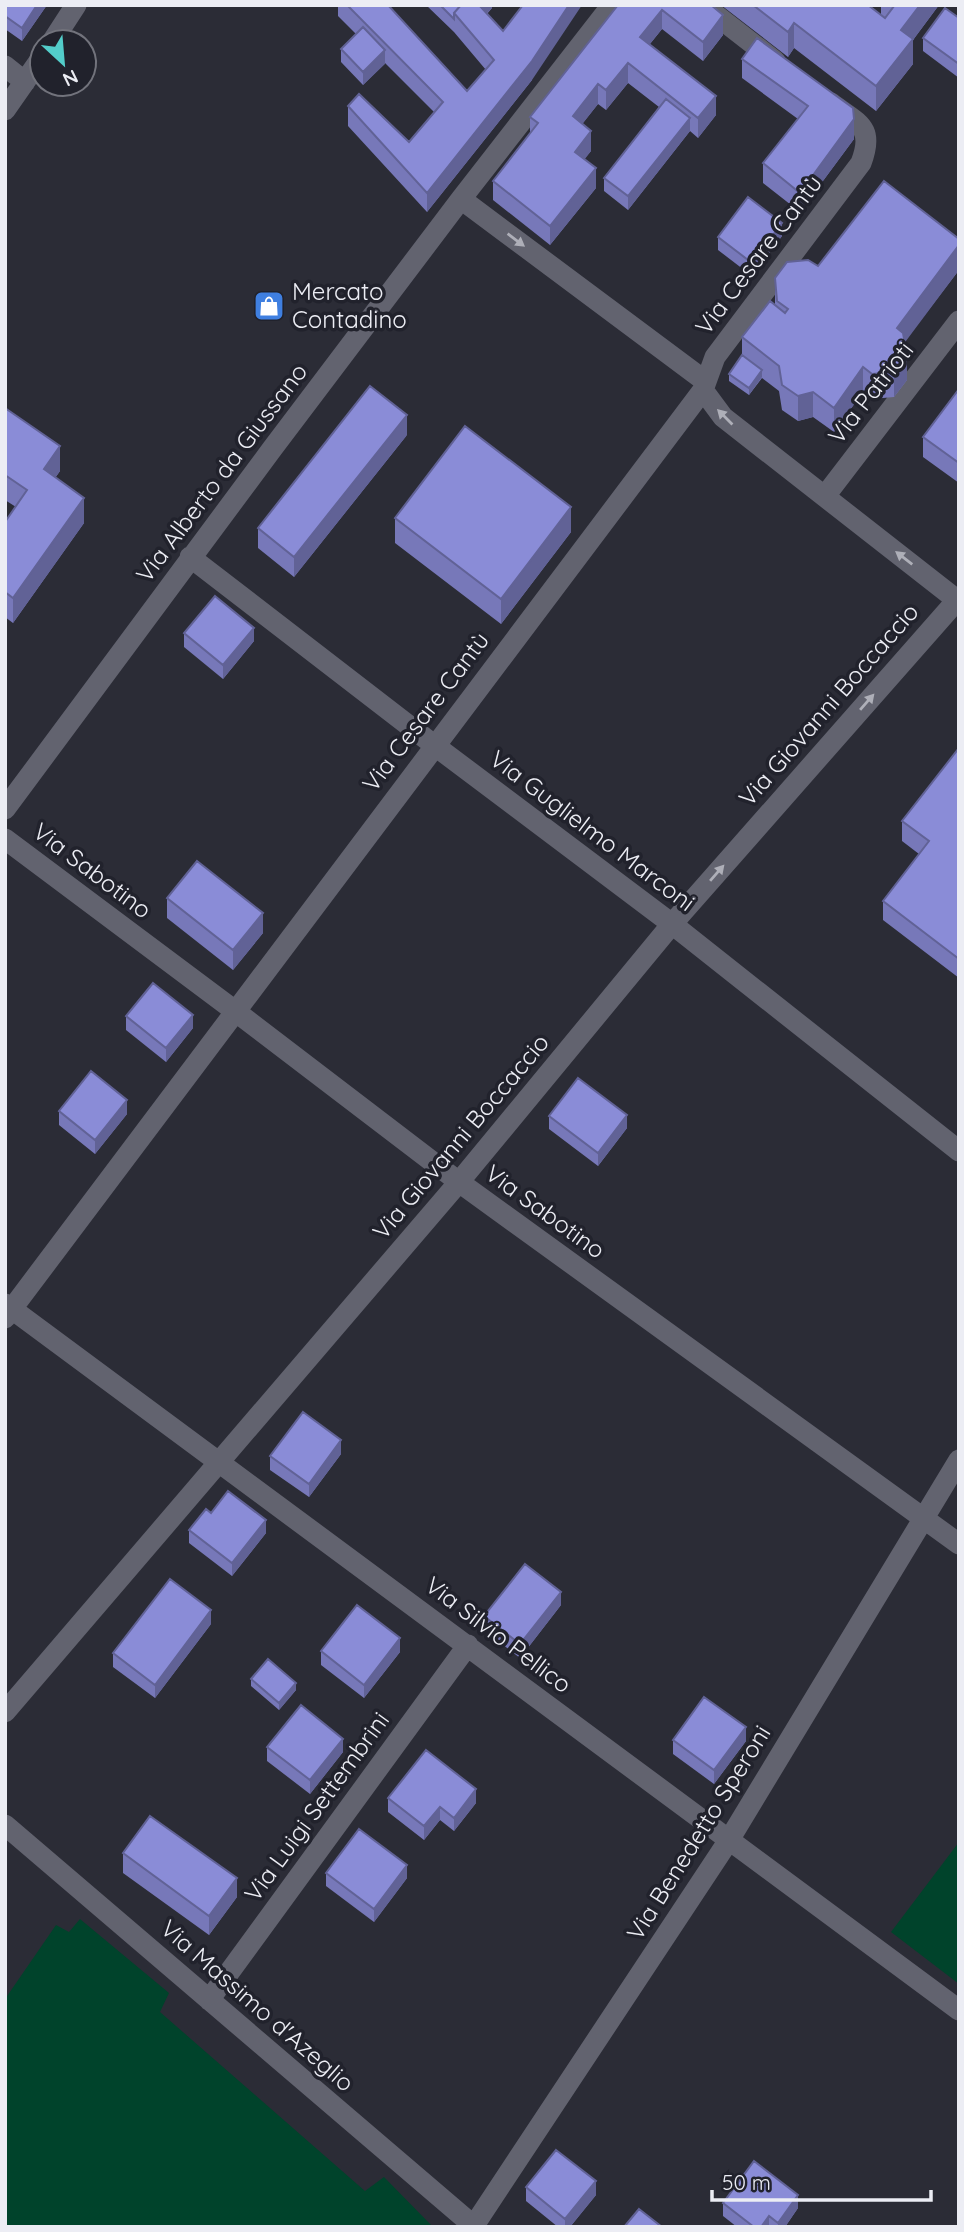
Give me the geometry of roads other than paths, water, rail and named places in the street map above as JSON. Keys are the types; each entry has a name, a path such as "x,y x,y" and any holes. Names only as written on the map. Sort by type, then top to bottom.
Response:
{"street":[{"path":"61,28 76,5"},
{"name":"Via Alberto da Giussano","path":"5,809 190,557 461,199 612,5"},
{"path":"702,5 789,71"},
{"path":"5,66 25,82"},
{"path":"5,110 28,78"},
{"name":"Via Cesare Cantù","path":"8,1311 704,386 715,357 861,163 867,138 864,129 810,88"},
{"path":"461,199 704,386 723,417 958,599"},
{"name":"Via Patrioti","path":"825,496 959,321"},
{"name":"Via Guglielmo Marconi","path":"190,557 672,924 959,1151"},
{"name":"Via Giovanni Boccaccio","path":"5,1712 459,1182 672,924 958,599"},
{"name":"Via Sabotino","path":"5,839 459,1182 959,1545"},
{"name":"Via Silvio Pellico","path":"8,1311 220,1462 959,2010"},
{"name":"Via Benedetto Speroni","path":"474,2226 729,1840 959,1460"},
{"name":"Via Luigi Settembrini","path":"209,2000 468,1645"},
{"name":"Via Massimo d'Azeglio","path":"5,1825 474,2226"}],"place":[{"name":"Mercato Contadino","path":"269,306"}]}
